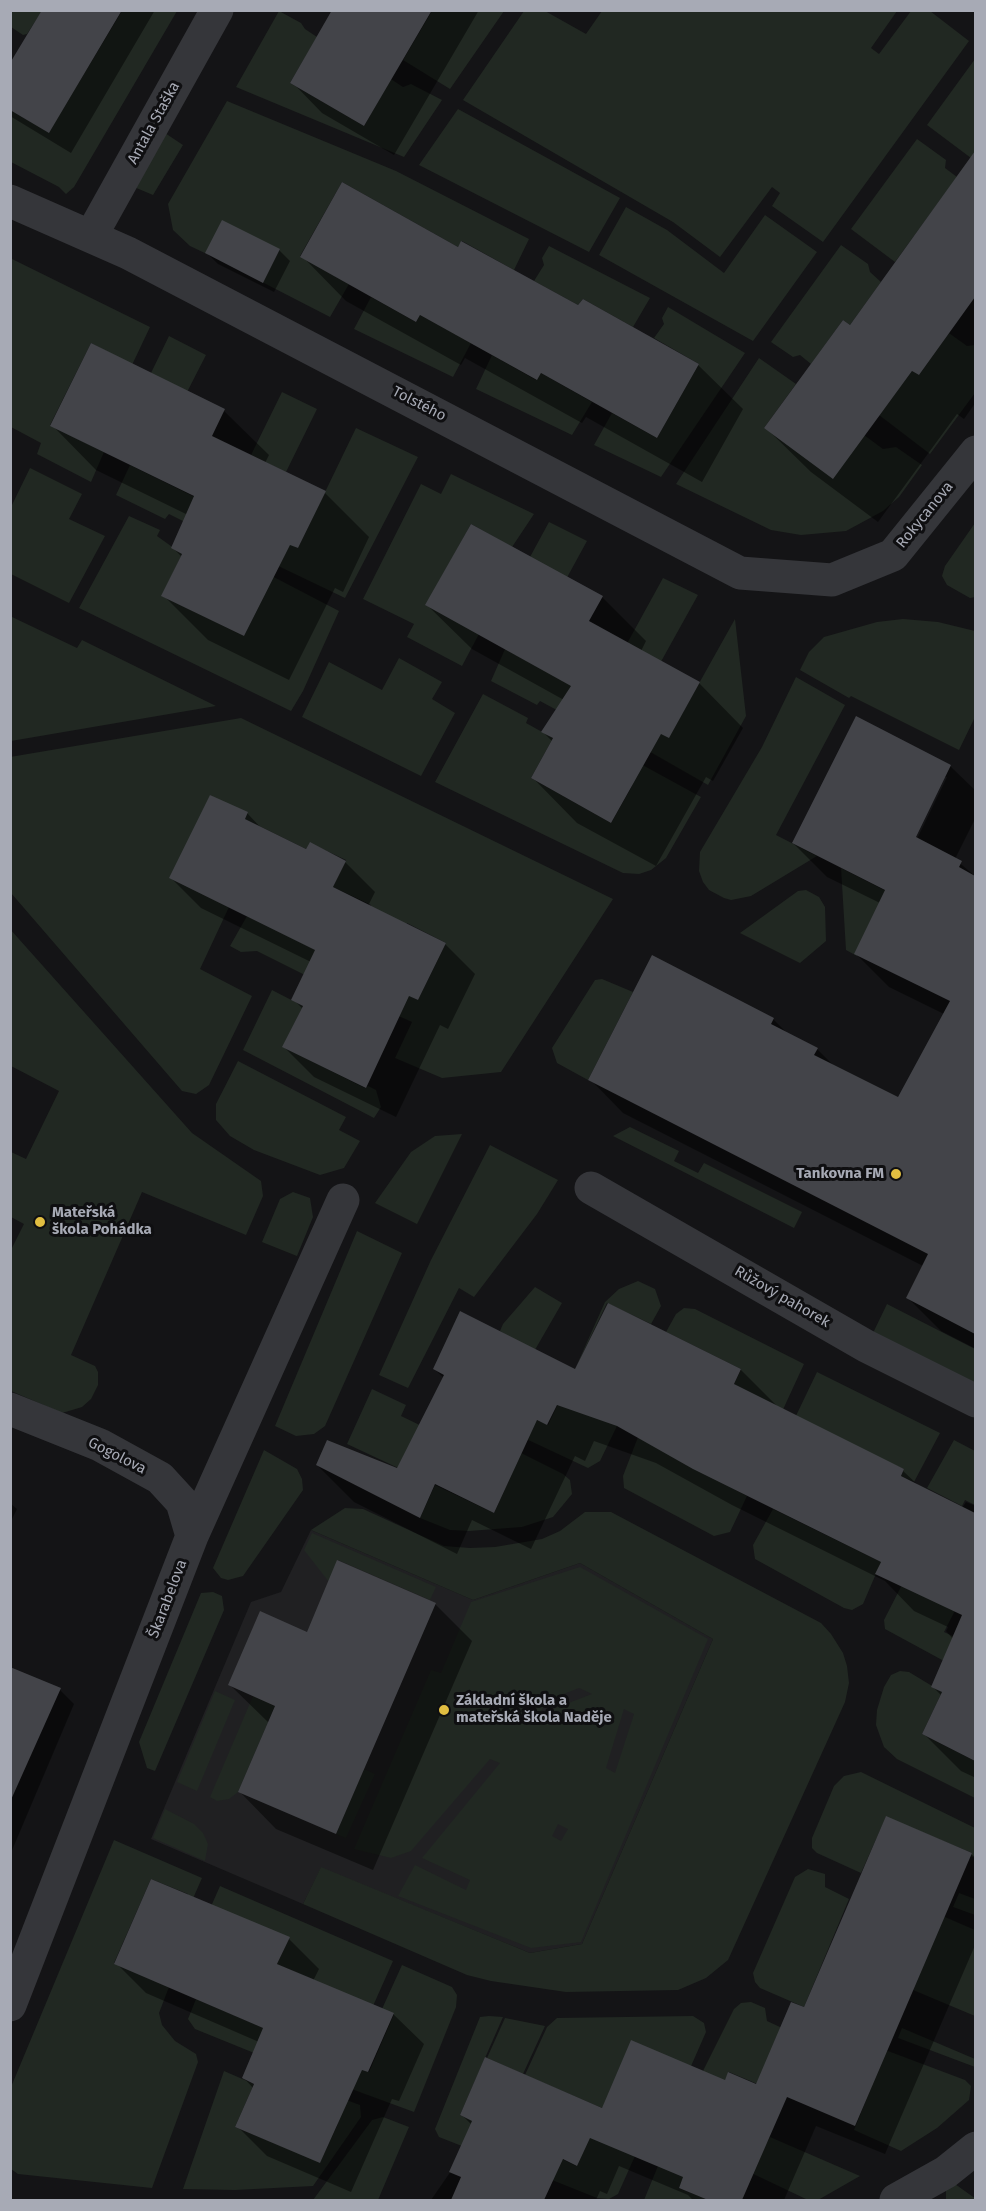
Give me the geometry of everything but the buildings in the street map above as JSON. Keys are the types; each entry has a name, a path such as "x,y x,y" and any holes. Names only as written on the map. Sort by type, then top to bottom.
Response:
{"street":[{"name":"Antala Staška","path":"91,236 217,10"},
{"name":"Tolstého","path":"10,201 91,236 181,280 740,573 832,580"},
{"name":"Rokycanova","path":"832,580 893,555 975,452"},
{"name":"Růžový pahorek","path":"591,1188 866,1346 975,1401"},
{"name":"Škarabelova","path":"10,2005 192,1536 343,1200"},
{"name":"Gogolova","path":"10,1409 100,1445 160,1478 182,1502 192,1536"},
{"path":"896,2200 946,2172 975,2148"}],"shaded area":[{"path":"10,11 42,11 27,34 23,35 11,27"},
{"path":"122,11 177,11 74,187 66,194 59,187 11,162 10,110 49,132"},
{"path":"279,11 301,23 305,29 317,37 290,83 364,126 391,79 403,87 411,84 442,100 404,157 236,87"},
{"path":"432,11 504,11 450,89 403,60"},
{"path":"524,11 545,11 586,34 602,11 897,11 871,48 879,54 911,11 930,11 969,41 823,242 772,206 780,193 772,187 720,257 673,222 463,100"},
{"path":"975,59 976,152 971,158 927,125"},
{"path":"227,101 396,171 529,239 514,270 462,241 458,247 342,182 300,256 349,284 330,317 260,281 264,281 280,249 207,249 209,255 190,246 173,230 168,204"},
{"path":"458,109 620,198 589,252 419,165"},
{"path":"165,133 183,145 153,195 134,187"},
{"path":"917,139 946,160 945,168 957,177 895,262 851,229"},
{"path":"626,207 667,230 724,273 765,215 817,252 753,341 599,255"},
{"path":"841,245 868,264 870,272 881,282 850,325 843,320 811,364 800,355 793,357 771,342"},
{"path":"549,246 650,298 633,327 583,299 578,305 534,281 544,265 542,258"},
{"path":"10,258 150,327 132,365 91,343 50,425 104,452 91,482 37,454 41,443 11,427"},
{"path":"371,297 416,322 420,315 471,343 453,377 354,329"},
{"path":"668,307 745,353 661,477 594,445 612,413 657,438 699,364 654,338 664,324 662,318"},
{"path":"949,333 967,346 975,345 975,393 930,454 879,415 912,371 919,375"},
{"path":"169,336 206,355 184,398 151,373"},
{"path":"492,355 536,380 541,373 592,402 572,435 476,389"},
{"path":"759,358 796,384 764,428 864,435 883,449 896,447 922,465 899,497 883,511 846,531 801,535 771,530 676,484"},
{"path":"282,392 317,409 286,472 251,455"},
{"path":"356,428 418,457 345,598 272,563 284,542 298,548"},
{"path":"130,465 207,503 195,527 169,514 165,519 116,495"},
{"path":"30,468 82,494 69,519 105,536 69,603 11,574 11,507"},
{"path":"451,474 534,514 512,547 471,524 426,605 479,634 462,666 407,637 414,624 363,599 421,484 441,494"},
{"path":"129,516 160,530 157,536 182,554 162,596 244,636 262,600 268,574 339,611 303,691 291,711 79,608"},
{"path":"549,522 587,541 564,583 530,557"},
{"path":"975,523 975,597 970,598 947,585 942,576 945,566"},
{"path":"663,578 698,595 658,667 624,649"},
{"path":"10,616 77,648 82,640 216,706 11,741"},
{"path":"735,619 746,716 708,785 645,749 655,730 669,737"},
{"path":"903,619 938,622 975,631 975,717 959,750 851,696 849,698 800,670 809,652 824,637 877,622"},
{"path":"505,649 580,690 566,715 540,701 537,705 491,681"},
{"path":"399,658 442,682 432,699 455,713 421,776 302,717 329,662 382,690"},
{"path":"796,677 845,705 776,835 817,856 751,896 731,900 724,898 709,890 703,882 699,871 700,852 762,747"},
{"path":"483,694 528,718 526,723 553,738 531,778 611,823 631,788 637,762 701,797 666,858 651,870 639,874 623,873 435,782"},
{"path":"241,718 613,899 501,1072 442,1078 395,1058 412,1022 394,1014 404,993 418,1000 446,943 407,923 404,930 369,912 371,905 333,887 346,860 310,843 306,849 245,819 210,795 229,907 200,969 252,996 209,1085 196,1094 182,1091 11,893 10,757"},
{"path":"841,868 888,892 857,956 846,950"},
{"path":"806,890 819,897 825,907 826,941 800,963 740,933 798,891"},
{"path":"247,916 327,955 315,980 257,951 241,952 230,946"},
{"path":"10,929 192,1133 261,1181 263,1196 246,1235 142,1192 71,1355 95,1366 98,1372 98,1385 91,1399 82,1407 62,1413 11,1391 11,1250 24,1224 11,1217 11,1152 26,1159 59,1091 11,1066"},
{"path":"602,979 633,992 588,1080 557,1063 552,1048 595,980"},
{"path":"272,990 303,1006 283,1047 365,1088 368,1086 376,1090 381,1107 374,1118 243,1050"},
{"path":"238,1061 346,1117 339,1130 360,1141 344,1168 320,1175 254,1150 230,1136 216,1120 216,1104"},
{"path":"630,1127 679,1151 674,1161 698,1173 704,1163 802,1212 794,1228 613,1136"},
{"path":"462,1134 417,1224 375,1203 411,1152 435,1136"},
{"path":"490,1145 558,1180 537,1214 474,1297 459,1288 408,1388 379,1375 431,1260"},
{"path":"293,1192 310,1198 313,1217 297,1256 262,1242 280,1199"},
{"path":"357,1231 402,1253 325,1426 314,1434 296,1436 275,1426"},
{"path":"638,1281 655,1289 661,1306 651,1324 607,1303 575,1369 605,1302 619,1289"},
{"path":"535,1287 562,1303 532,1355 500,1331 503,1324"},
{"path":"887,1304 975,1349 975,1385 873,1333"},
{"path":"684,1308 695,1309 804,1364 780,1416 734,1384 741,1369 666,1332 676,1314"},
{"path":"817,1372 940,1433 914,1482 901,1476 904,1469 793,1422"},
{"path":"566,1387 617,1426 600,1461 588,1468 524,1438 532,1418 548,1425"},
{"path":"372,1389 406,1405 401,1416 430,1430 409,1473 347,1444"},
{"path":"638,1437 747,1496 730,1532 714,1536 624,1488 623,1476"},
{"path":"954,1440 975,1451 975,1505 965,1500 962,1506 927,1488"},
{"path":"264,1450 297,1469 302,1479 303,1490 243,1576 228,1580 221,1578 213,1568"},
{"path":"517,1451 563,1474 570,1480 572,1494 553,1517 522,1527 469,1531 450,1530 420,1518 435,1485 494,1513 511,1476"},
{"path":"345,1508 363,1509 444,1546 470,1548 495,1547 542,1539 560,1531 585,1512 611,1512 821,1623 831,1634 843,1653 847,1666 849,1683 845,1702 728,1960 706,1978 678,1990 566,1992 491,1981 467,1975 303,1904 321,1867 530,1953 582,1944 713,1639 580,1563 473,1600 311,1530"},
{"path":"773,1509 881,1562 863,1604 852,1610 844,1608 755,1559 753,1545"},
{"name":"Základní škola a mateřská škola Naděje","path":"311,1530 473,1600 580,1563 713,1639 582,1944 530,1953 321,1868 303,1904 151,1839 251,1602 281,1592"},
{"path":"312,1533 436,1587 430,1600 338,1560 329,1582 304,1550"},
{"path":"580,1567 708,1639 581,1942 531,1948 398,1896 415,1865 466,1890 470,1880 422,1858 500,1763 490,1759 411,1851 391,1858 354,1849 431,1670 441,1673 471,1602","holes":["579,1688 592,1694 540,1714 544,1705 541,1703","624,1709 634,1714 615,1773 606,1768","558,1824 568,1829 561,1841 552,1836"]},
{"path":"907,1575 960,1601 944,1632 966,1642 955,1667 885,1629 884,1620"},
{"path":"213,1592 222,1596 224,1610 155,1771 147,1768 139,1742 201,1593"},
{"path":"900,1671 909,1672 942,1692 922,1734 975,1761 975,1798 897,1759 884,1747 876,1725 877,1710 884,1687 891,1675"},
{"path":"215,1691 235,1700 197,1791 177,1782"},
{"path":"253,1696 275,1706 238,1792 229,1799 217,1801 210,1797"},
{"path":"364,1769 375,1774 346,1838 336,1834"},
{"path":"861,1772 975,1828 975,1858 971,1856 972,1853 886,1817 861,1873 817,1853 812,1848 812,1838 834,1786 844,1776"},
{"path":"165,1809 194,1824 203,1833 208,1844 205,1861 153,1838"},
{"path":"114,1840 202,1878 191,1903 185,1901 188,1894 151,1879 114,1963 169,1987 159,2013 162,2025 175,2041 196,2054 198,2062 152,2188 18,2174 11,2169 11,2087"},
{"path":"808,1869 825,1874 825,1887 849,1899 804,2007 760,1988 755,1982 753,1973 795,1877"},
{"path":"220,1886 393,1961 373,2006 277,1964 289,1938 209,1911"},
{"path":"959,1893 975,1899 975,1915 953,1907"},
{"path":"938,1914 975,1930 975,2016 913,1990"},
{"path":"402,1965 452,1987 457,1995 456,2007 414,2112 346,2087 354,2066 369,2072 394,2014 382,2009"},
{"path":"196,1999 275,2033 264,2057 195,2029 188,2019"},
{"path":"751,2002 765,2008 767,2021 793,2033 767,2088 729,2072 722,2087 700,2077 734,2009 741,2003"},
{"path":"693,2016 704,2023 706,2032 688,2073 602,2108 525,2075 547,2027 557,2018"},
{"path":"480,2017 503,2017 460,2115 482,2126 472,2150 439,2137 435,2129"},
{"path":"505,2018 545,2026 523,2074 487,2058"},
{"path":"902,2028 975,2059 975,2067 898,2038"},
{"path":"880,2048 965,2080 971,2086 969,2100 937,2128 901,2151 854,2130 871,2088"},
{"path":"224,2071 254,2084 235,2127 320,2162 337,2126 341,2098 360,2105 361,2117 313,2186 235,2190 183,2189"},
{"path":"383,2117 409,2127 378,2200 313,2200 372,2120"},
{"path":"595,2126 635,2156 618,2194 609,2199 597,2198 552,2180 562,2159 576,2166"},
{"path":"770,2137 860,2176 818,2200 808,2200 747,2171"},
{"path":"658,2166 688,2166 679,2188 708,2200 644,2200"},
{"path":"955,2184 976,2199 946,2200 946,2187"}],"place":[{"name":"Tankovna FM","path":"896,1174"},
{"name":"Mateřská škola Pohádka","path":"40,1222"},
{"name":"Základní škola a mateřská škola Naděje","path":"444,1710"}]}
